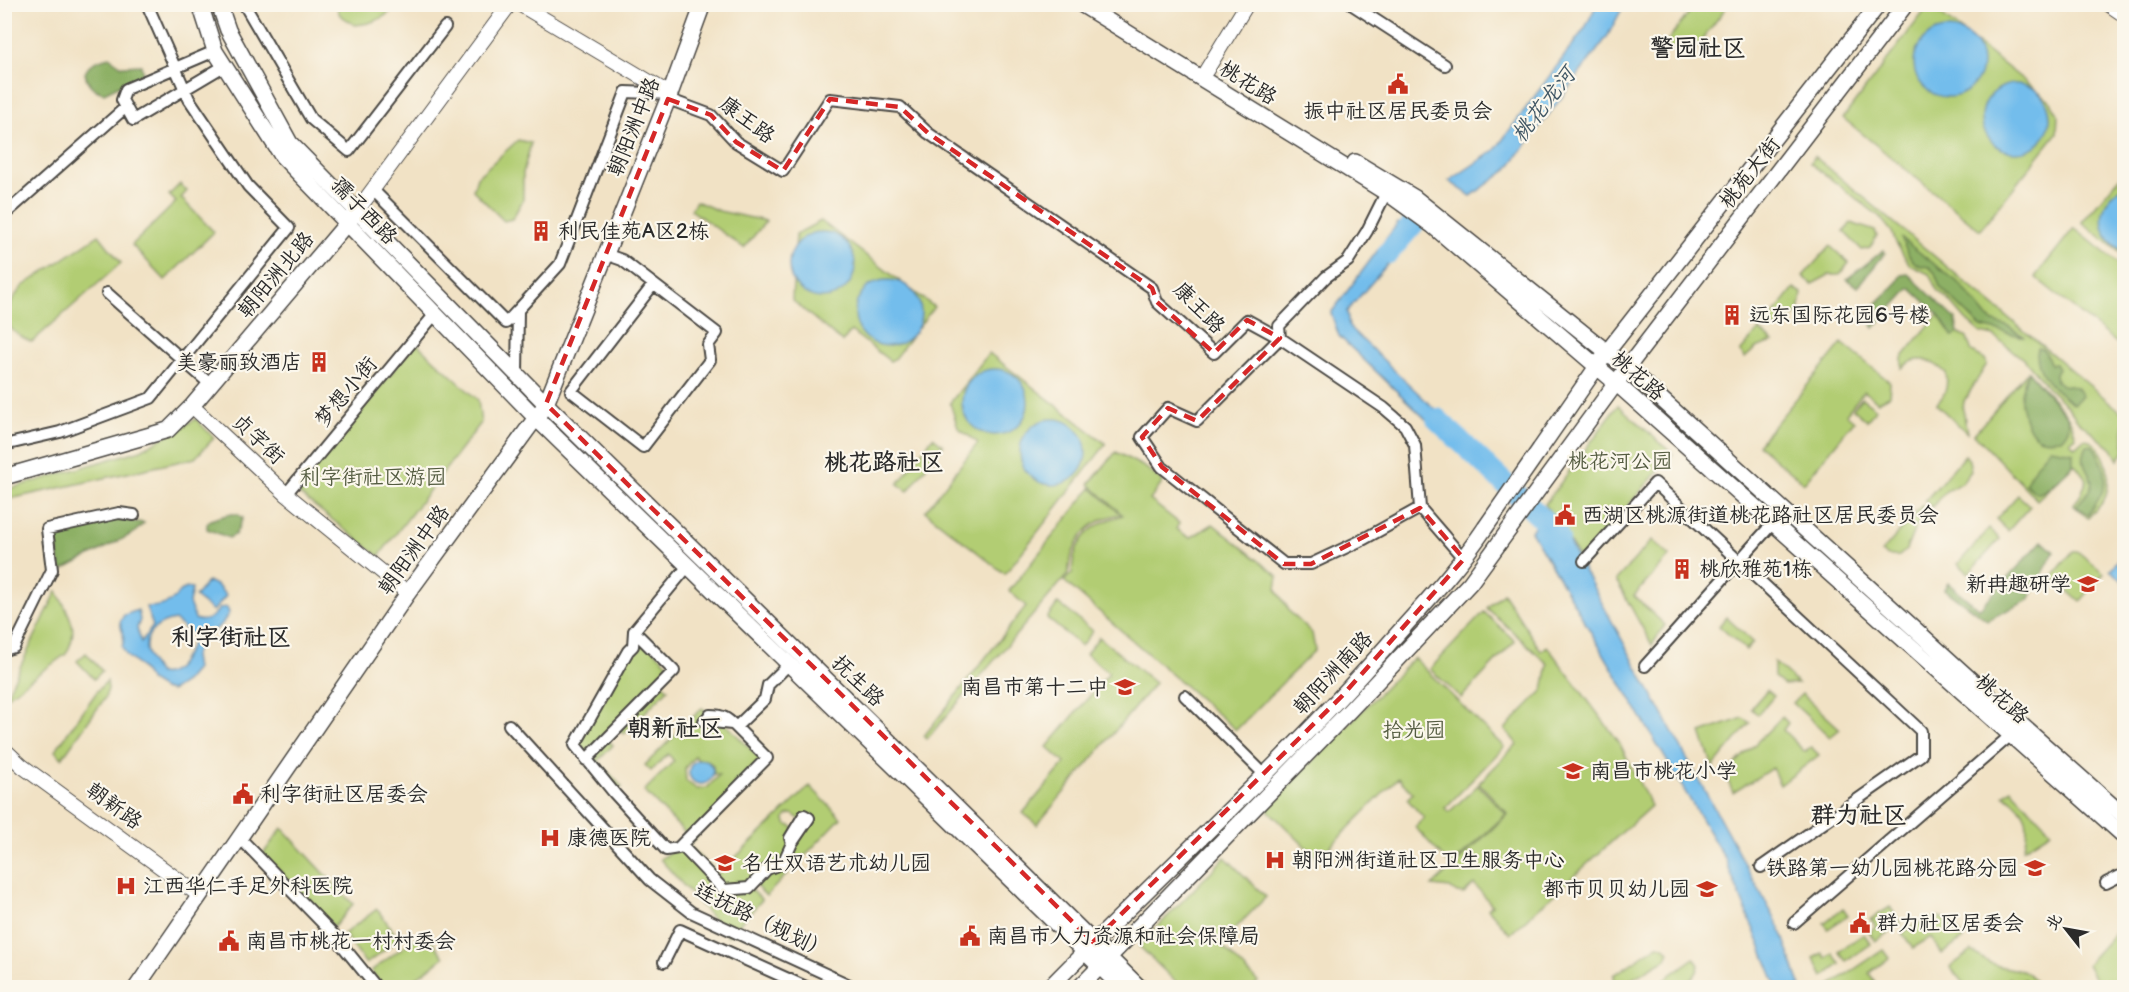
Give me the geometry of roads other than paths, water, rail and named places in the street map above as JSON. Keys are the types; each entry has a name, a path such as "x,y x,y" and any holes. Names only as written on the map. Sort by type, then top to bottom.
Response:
{"main road":[{"name":"孺子西路","path":"200,4 215,51 282,156 537,419"},
{"name":"孺子西路","path":"219,4 228,30 290,143 546,404"},
{"name":"朝阳洲中路","path":"136,987 408,593 546,404 669,97 703,4"},
{"name":"桃花路","path":"1082,4 1386,193 1433,226 1616,383 2124,836"},
{"name":"桃花路","path":"1098,4 1415,198 1627,368 2124,816"},
{"name":"桃苑大街","path":"1607,352 1879,4"},
{"name":"桃苑大街","path":"1627,368 1906,4"},
{"name":"朝阳洲北路","path":"4,477 168,430 211,385 347,223"},
{"name":"朝阳洲南路","path":"1049,987 1214,826 1342,696 1464,559 1607,352"},
{"name":"朝阳洲南路","path":"1079,987 1350,710 1470,583 1627,368"},
{"name":"抚生路","path":"546,404 1089,946"},
{"name":"抚生路","path":"537,419 789,664 1105,961 1140,987"},
{"name":"抚生路","path":"1105,961 1122,987"}],"street":[{"path":"4,446 60,432 151,398 288,228 248,186 189,99 147,4"},
{"path":"244,4 311,119 349,151 445,27"},
{"name":"朝阳洲北路","path":"347,223 510,4"},
{"name":"康王路","path":"519,4 669,97 711,115 736,142 783,171 830,99 900,107 928,133 1152,288 1157,302 1214,353 1247,320 1280,338"},
{"path":"1206,71 1247,4"},
{"path":"1351,4 1445,65"},
{"path":"2108,4 2124,15"},
{"path":"215,51 126,89 122,100 126,107 134,120 224,66"},
{"path":"373,190 506,323 560,264 626,92 669,97"},
{"path":"4,215 126,107"},
{"path":"1386,193 1367,231 1348,261 1326,277 1279,326 1280,338 1197,421 1168,408 1142,437 1162,467 1284,564 1311,564 1362,540 1420,508"},
{"path":"605,254 622,260 717,333 708,345 710,360 643,447 571,391 653,285"},
{"path":"107,293 211,385"},
{"path":"517,374 518,310"},
{"name":"梦想小街","path":"286,494 435,315"},
{"path":"1280,338 1384,408 1405,426 1415,445 1420,508 1464,559"},
{"name":"贞字街","path":"192,406 286,494 408,593"},
{"path":"1584,561 1655,483 1921,731 1921,755 1761,867"},
{"path":"4,650 14,647 52,570 47,528 119,513 134,515"},
{"path":"1645,666 1773,523"},
{"path":"688,566 634,631 630,648 575,745 666,850 678,848 767,758 734,725 765,699 768,686 789,664"},
{"path":"586,760 674,670 634,631"},
{"path":"1185,696 1265,775"},
{"name":"连抚路（规划）","path":"509,725 650,880 691,912 856,987"},
{"path":"1794,923 2011,735"},
{"name":"朝新路","path":"4,749 22,766 199,895"},
{"path":"239,837 333,934 377,987"},
{"path":"681,845 724,890 749,888 767,869 783,862 792,843"},
{"path":"2106,883 2124,874"},
{"path":"664,962 680,930 808,987"},
{"path":"365,972 360,977 369,987"}],"water":[{"name":"桃花龙河","path":"1597,4 1624,5 1607,37 1507,170 1471,196 1449,181 1495,150 1585,28"},
{"path":"1948,29 1961,32 1972,39 1979,50 1982,63 1979,76 1972,87 1961,94 1948,97 1935,94 1924,87 1917,76 1914,63 1917,50 1924,39 1935,32"},
{"path":"2016,84 2029,87 2040,94 2047,105 2050,118 2047,131 2040,142 2029,149 2016,152 2003,149 1992,142 1985,131 1982,118 1985,105 1992,94 2003,87"},
{"path":"2124,187 2124,251 2108,238 2102,219 2108,201 2114,193"},
{"path":"1398,223 1414,234 1347,311 1349,327 1463,436 1455,447 1339,336 1331,313"},
{"path":"816,232 828,232 846,241 853,252 855,265 853,278 846,289 835,296 816,298 803,293 794,284 789,271 789,259 794,246 803,237"},
{"path":"882,280 894,280 912,289 919,300 921,313 919,326 912,337 901,344 882,346 869,341 860,332 855,319 855,307 860,294 869,285"},
{"path":"989,369 1001,369 1019,378 1026,389 1028,402 1026,415 1019,426 1008,433 989,435 976,430 967,421 962,408 962,396 967,383 976,374"},
{"path":"1059,419 1077,428 1084,439 1086,452 1084,465 1077,476 1066,483 1047,485 1029,476 1022,465 1020,446 1029,428 1040,421"},
{"path":"1544,511 1558,523 1780,928 1801,987 1777,987 1725,859 1531,531"},
{"path":"2124,553 2124,582 2110,570"},
{"path":"208,581 218,586 226,596 213,611 195,597"},
{"path":"183,589 192,589 189,603 195,619 206,620 220,608 227,607 229,613 222,624 203,639 198,647 194,656 196,669 185,682 171,691 150,681 140,667 127,656 122,647 124,640 120,622 124,615 138,610 140,620 137,628 141,642 153,626 146,607 168,603","holes":["175,620 195,638 177,668 172,672 159,674 146,651 146,642 151,632 159,625"]},
{"path":"701,760 710,763 713,772 710,781 701,784 692,781 689,772 692,763"}],"waterway":[{"path":"1388,253 1414,223"},
{"path":"1437,419 1554,530 1559,539"}],"place":[{"name":"振中社区居民委员会","path":"1398,84"},
{"name":"利民佳苑A区2栋","path":"541,231"},
{"name":"远东国际花园6号楼","path":"1732,315"},
{"name":"美豪丽致酒店","path":"319,362"},
{"name":"西湖区桃源街道桃花路社区居民委员会","path":"1565,515"},
{"name":"桃欣雅苑1栋","path":"1682,569"},
{"name":"新冉趣研学","path":"2088,584"},
{"name":"南昌市第十二中","path":"1125,687"},
{"name":"南昌市桃花小学","path":"1573,771"},
{"name":"利字街社区居委会","path":"243,794"},
{"name":"康德医院","path":"550,838"},
{"name":"朝阳洲街道社区卫生服务中心","path":"1275,860"},
{"name":"名仕双语艺术幼儿园","path":"725,863"},
{"name":"铁路第一幼儿园桃花路分园","path":"2035,868"},
{"name":"江西华仁手足外科医院","path":"126,886"},
{"name":"都市贝贝幼儿园","path":"1707,889"},
{"name":"群力社区居委会","path":"1860,923"},
{"name":"南昌市人力资源和社会保障局","path":"970,936"},
{"name":"南昌市桃花一村村委会","path":"229,941"}],"district":[{"name":"警园社区","path":"1698,48"},
{"name":"桃花路社区","path":"884,462"},
{"name":"利字街社区","path":"231,637"},
{"name":"朝新社区","path":"675,728"},
{"name":"群力社区","path":"1859,815"}],"park label":[{"name":"桃花河公园","path":"1620,461"},
{"name":"利字街社区游园","path":"373,477"},
{"name":"拾光园","path":"1414,730"}]}
